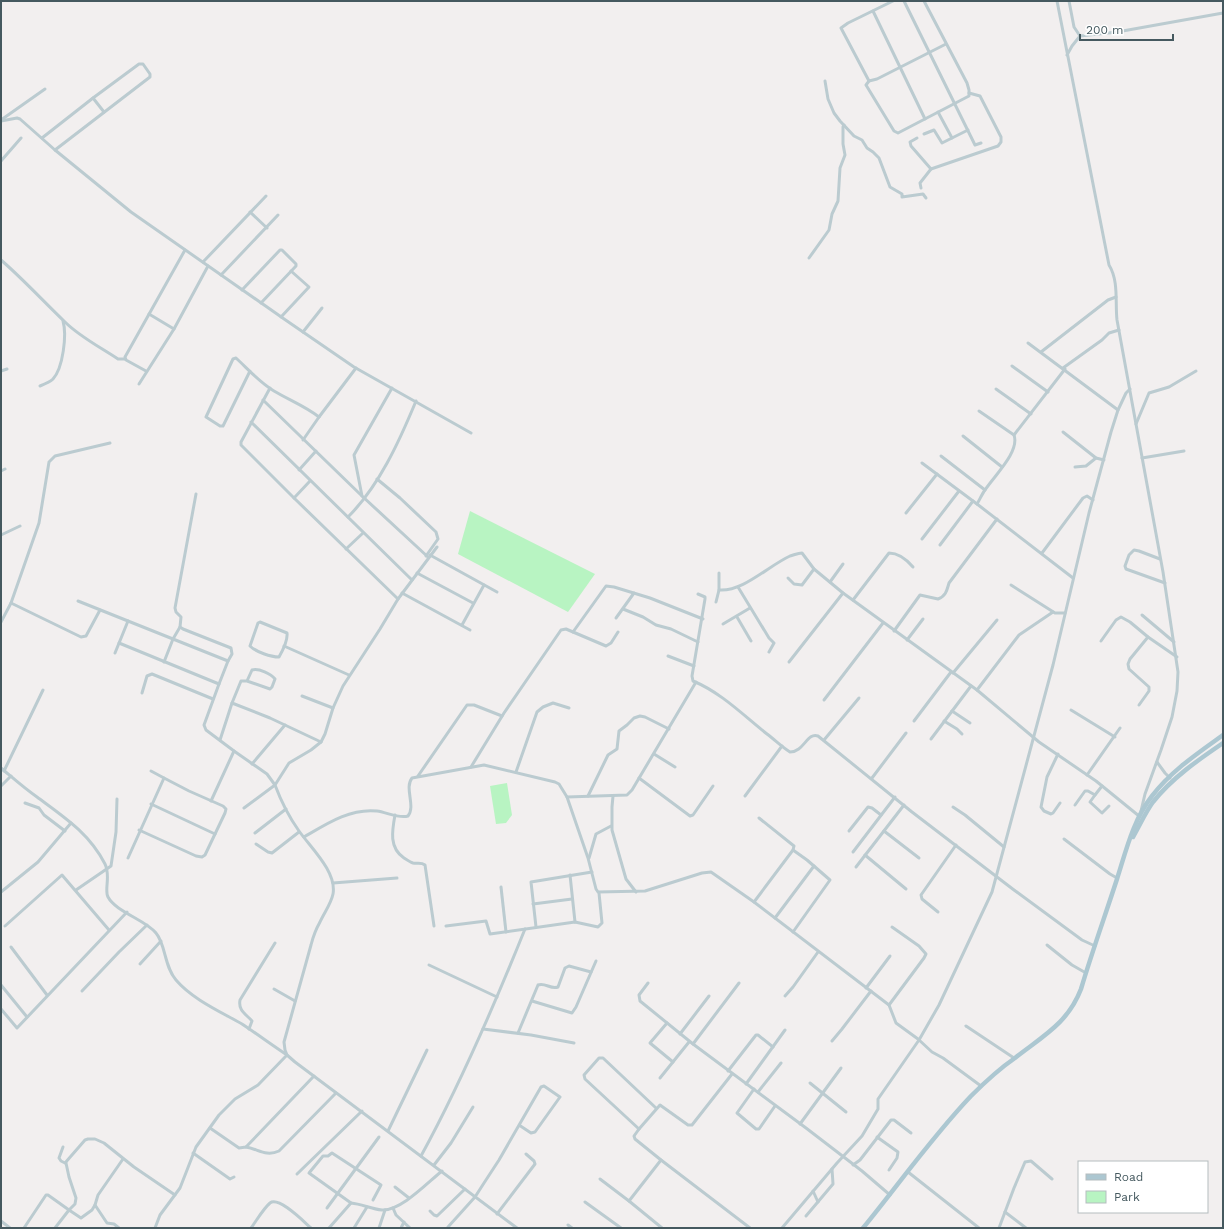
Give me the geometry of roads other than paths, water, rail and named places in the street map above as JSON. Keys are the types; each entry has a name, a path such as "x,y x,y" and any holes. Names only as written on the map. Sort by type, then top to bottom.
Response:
{"main road":[{"path":"1129,841 1153,802 1185,763 1223,735"},
{"path":"863,1228 947,1124 981,1086 1014,1058 1048,1033 1064,1018 1076,1000 1129,841 1140,815 1151,796 1171,779 1223,743"}],"street":[{"path":"869,81 841,28 848,23 893,1"},
{"path":"904,1 956,103 975,145 980,143"},
{"path":"924,1 967,83 969,96 898,132 894,131 866,85 869,81 877,79 946,44"},
{"path":"719,590 730,590 738,587 782,560 802,553 814,569 842,593 977,690 1034,737 1140,815 1143,799 1166,738 1176,700 1178,681 1177,657 1119,330 1114,279 1109,265 1057,1"},
{"path":"1069,1 1074,27 1080,36"},
{"path":"873,11 925,118"},
{"path":"1067,55 1080,36 1117,32 1223,13"},
{"path":"42,138 139,64 143,64 150,74 150,77 55,150"},
{"path":"825,81 828,99 834,113 854,136 864,142 867,148 879,158 890,187 902,194 902,197 923,194 926,198"},
{"path":"1,120 45,89"},
{"path":"921,188 920,183 931,169 998,146 1001,142 980,96 969,93"},
{"path":"93,98 104,112"},
{"path":"938,112 952,138"},
{"path":"1,120 19,119 131,212 242,290 356,368 471,433"},
{"path":"809,258 829,230 832,214 838,201 840,168 845,155 843,144 844,124"},
{"path":"924,134 934,130 942,143 968,130"},
{"path":"1,161 21,138"},
{"path":"917,138 910,142 911,146 931,169"},
{"path":"202,262 266,196"},
{"path":"250,212 267,228"},
{"path":"221,275 278,216"},
{"path":"242,290 281,249 296,264 296,266 261,303"},
{"path":"125,359 185,250"},
{"path":"1,260 23,279 63,320 81,336 118,359 125,359 146,371"},
{"path":"139,384 174,329 208,266"},
{"path":"281,317 309,287 291,271"},
{"path":"1041,352 1108,300 1116,297"},
{"path":"303,332 322,308"},
{"path":"149,314 174,329"},
{"path":"40,386 53,379 57,373 65,338 65,326 63,320"},
{"path":"1014,435 1064,369 1109,333 1119,330"},
{"path":"1028,343 1118,410"},
{"path":"250,372 223,426 220,426 206,418 206,415 232,359 236,358 250,372 270,388 320,416"},
{"path":"1012,366 1048,392"},
{"path":"303,440 356,368"},
{"path":"1,371 7,369"},
{"path":"1136,424 1149,393 1169,387 1196,371"},
{"path":"270,388 240,442 241,445 398,598"},
{"path":"363,497 354,455 392,388"},
{"path":"996,389 1031,414"},
{"path":"782,1228 842,1156 863,1134 878,1109 878,1098 919,1040 938,1005 992,892 1053,665 1093,500 1118,410 1126,393 1130,389"},
{"path":"262,400 363,497 428,556 497,592"},
{"path":"348,518 377,479 396,446 416,401"},
{"path":"978,504 985,490 1014,448 1015,441 1014,435 979,411"},
{"path":"251,422 412,580"},
{"path":"1063,432 1096,458 1104,460"},
{"path":"964,436 1002,467"},
{"path":"1,622 11,603 39,523 49,462 55,456 110,443"},
{"path":"1142,458 1184,451"},
{"path":"299,470 316,452"},
{"path":"941,456 985,490"},
{"path":"1075,467 1086,466 1096,458"},
{"path":"922,463 978,504 1073,578"},
{"path":"1,471 5,469"},
{"path":"906,513 937,474"},
{"path":"244,808 275,785 289,763 311,750 321,742 333,708 343,686 398,598 417,573 438,539 436,532 400,498 377,479"},
{"path":"294,498 310,481"},
{"path":"922,539 959,491"},
{"path":"164,662 173,639 180,627 181,619 176,612 175,605 196,494"},
{"path":"1042,553 1084,497 1087,496 1093,500"},
{"path":"940,545 973,501"},
{"path":"894,631 920,595 938,599 943,596 949,583 997,519"},
{"path":"1,535 20,526"},
{"path":"346,549 363,533"},
{"path":"428,556 437,547"},
{"path":"1160,559 1134,550 1129,555 1124,566 1126,569 1165,583"},
{"path":"853,600 889,553 896,554 904,558 913,567"},
{"path":"830,582 843,564"},
{"path":"788,578 794,584 802,585 814,569"},
{"path":"417,573 474,603"},
{"path":"716,602 719,590 719,573"},
{"path":"462,625 484,585"},
{"path":"1011,585 1053,612 1058,614 1065,613"},
{"path":"573,632 605,587 614,587 634,593 703,619"},
{"path":"738,587 769,638 774,643 769,652"},
{"path":"402,593 470,630"},
{"path":"616,618 634,593"},
{"path":"789,662 842,593"},
{"path":"698,594 705,598 703,619 692,678 693,681 730,703 782,746 792,752 800,749 813,735 818,736 904,805 1060,924 1082,940 1095,946"},
{"path":"78,601 228,661"},
{"path":"11,603 81,637 86,636 100,610"},
{"path":"723,624 750,608"},
{"path":"623,609 643,617 656,625 671,629 698,642"},
{"path":"977,690 1019,635 1053,612"},
{"path":"1142,615 1174,642"},
{"path":"737,617 751,641"},
{"path":"1100,641 1116,620 1121,617 1177,657"},
{"path":"907,640 923,619"},
{"path":"914,722 952,672 997,620"},
{"path":"115,653 128,621"},
{"path":"258,623 263,623 286,632 287,636 284,646 280,656 277,657 251,648 250,645 258,623"},
{"path":"824,700 883,623"},
{"path":"180,627 231,648 232,654 204,725 206,730 267,774 275,785 299,832 322,860 334,883 332,898 315,933 295,1001 284,1042 287,1055"},
{"path":"471,767 502,716 561,630 565,629 606,646 611,643 618,632"},
{"path":"1139,705 1149,691 1149,687 1129,669 1128,664 1148,637"},
{"path":"119,643 219,684"},
{"path":"284,646 350,675"},
{"path":"668,656 694,666"},
{"path":"220,740 241,681 247,681 270,689 275,679 273,676 256,669 252,670 247,681"},
{"path":"142,692 147,676 152,674 213,699"},
{"path":"567,797 613,796 629,794 696,682"},
{"path":"931,739 971,686"},
{"path":"43,690 3,769 89,839 107,868 108,897 154,930 161,941 169,968 176,980 192,994 287,1055 517,1228"},
{"path":"302,696 333,708"},
{"path":"824,740 859,698"},
{"path":"232,703 321,742"},
{"path":"516,772 537,712 543,707 553,703 569,708"},
{"path":"418,776 467,705 474,705 502,716"},
{"path":"1071,710 1115,737"},
{"path":"952,711 970,723"},
{"path":"588,796 608,755 617,749 620,731 634,718 640,716 645,717 669,729"},
{"path":"944,721 962,734"},
{"path":"252,764 285,725"},
{"path":"1087,775 1120,728"},
{"path":"872,778 906,733"},
{"path":"744,796 782,746"},
{"path":"211,801 234,750"},
{"path":"654,754 675,767"},
{"path":"1058,754 1047,777 1041,807 1051,814 1060,803"},
{"path":"1157,762 1171,779"},
{"path":"304,837 330,822 347,815 369,811 406,817 410,813 410,782 412,778 418,776 484,765 556,782 567,797 588,858 596,889 599,893 601,925 595,926 575,922 490,934 486,921 446,926"},
{"path":"139,830 200,857 205,855 226,809 223,806 151,771"},
{"path":"1,786 11,776"},
{"path":"128,858 139,830 164,778"},
{"path":"639,778 690,816 693,816 713,786"},
{"path":"1102,786 1090,802 1102,812 1109,806"},
{"path":"1075,805 1085,791 1095,795"},
{"path":"613,796 611,826 626,879 636,892"},
{"path":"853,852 895,797"},
{"path":"76,890 111,866 116,832 117,799"},
{"path":"25,803 39,808 44,815 65,831"},
{"path":"151,804 215,834"},
{"path":"856,867 904,805"},
{"path":"953,807 1004,847"},
{"path":"849,831 868,808 871,808 881,815"},
{"path":"255,833 286,809"},
{"path":"395,815 392,836 394,847 402,857 407,860 413,863 423,863 425,865 434,926"},
{"path":"754,902 793,850 794,846 759,818"},
{"path":"1,892 38,862 71,823"},
{"path":"588,858 596,834 611,826"},
{"path":"884,831 919,858"},
{"path":"256,844 270,853 273,853 299,832"},
{"path":"1064,839 1117,878"},
{"path":"938,912 920,897 956,845"},
{"path":"793,850 829,878 830,881 793,932"},
{"path":"865,855 906,889"},
{"path":"775,918 814,866"},
{"path":"536,927 530,884 532,881 592,872"},
{"path":"599,893 636,892 652,889 708,872 716,875 871,991 888,1005 896,1023 932,1052 943,1058 981,1086"},
{"path":"4,926 62,875 109,930"},
{"path":"570,875 575,922"},
{"path":"334,883 397,878"},
{"path":"501,887 506,932"},
{"path":"533,904 572,899"},
{"path":"1,1009 17,1028 127,912"},
{"path":"82,991 147,925"},
{"path":"888,1005 926,954 892,927"},
{"path":"422,1156 484,1029 525,929"},
{"path":"140,964 161,941"},
{"path":"248,1029 252,1021 241,1010 239,1004 240,1000 275,943"},
{"path":"1047,944 1072,965 1086,973"},
{"path":"11,947 47,995"},
{"path":"785,996 818,952"},
{"path":"866,988 890,956"},
{"path":"532,1001 572,1013 596,961"},
{"path":"429,965 497,998"},
{"path":"518,1033 540,984 554,988 558,987 567,966 591,972"},
{"path":"648,983 639,995 639,999 689,1042 854,1165 890,1195"},
{"path":"693,1044 739,983"},
{"path":"1,985 27,1017"},
{"path":"274,989 295,1001"},
{"path":"832,1040 871,991"},
{"path":"680,1034 709,996"},
{"path":"667,1023 650,1043 673,1062"},
{"path":"966,1026 1014,1058"},
{"path":"484,1029 518,1033 574,1043"},
{"path":"746,1084 785,1030"},
{"path":"728,1071 756,1035 773,1047"},
{"path":"660,1078 689,1042"},
{"path":"388,1131 427,1050"},
{"path":"155,1228 160,1215 180,1188 193,1153 210,1128 229,1104 258,1085 287,1055"},
{"path":"639,1129 584,1079 584,1075 599,1058 603,1058 656,1108"},
{"path":"758,1092 781,1063"},
{"path":"800,1124 841,1068"},
{"path":"732,1074 692,1125 688,1125 662,1105 659,1105 634,1135 635,1138 661,1160 750,1228"},
{"path":"246,1147 314,1076"},
{"path":"810,1083 846,1112"},
{"path":"448,1227 475,1197 499,1160 519,1125 542,1086 560,1097 535,1132 531,1133 519,1125"},
{"path":"754,1089 737,1114 756,1129 759,1129 775,1106"},
{"path":"210,1128 238,1148 246,1147 264,1154 271,1154 279,1151 336,1092"},
{"path":"434,1166 451,1143 473,1107"},
{"path":"297,1174 362,1112"},
{"path":"854,1165 892,1119 911,1133"},
{"path":"327,1208 379,1137"},
{"path":"877,1137 898,1152 897,1158 889,1170"},
{"path":"66,1163 85,1140 95,1138 175,1195"},
{"path":"63,1147 59,1158 61,1161 66,1163"},
{"path":"193,1153 230,1179 234,1177"},
{"path":"373,1200 381,1185 332,1153 328,1156 322,1156 309,1171 310,1174 351,1204 385,1210 393,1208 409,1198 442,1171"},
{"path":"497,1214 535,1164 534,1161 526,1154"},
{"path":"24,1228 47,1195 81,1218 92,1210 98,1195 123,1159"},
{"path":"629,1201 661,1160"},
{"path":"999,1228 1026,1161 1030,1160 1052,1179"},
{"path":"55,1228 75,1204 76,1198 66,1163"},
{"path":"806,1216 833,1184 834,1178 832,1169"},
{"path":"908,1172 979,1228"},
{"path":"600,1178 662,1228"},
{"path":"395,1187 409,1198"},
{"path":"430,1211 437,1216 465,1189"},
{"path":"813,1191 818,1202"},
{"path":"251,1228 270,1203 277,1201 311,1228"},
{"path":"585,1202 621,1228"},
{"path":"329,1228 351,1204"},
{"path":"95,1205 107,1223 114,1224 119,1228"},
{"path":"354,1228 367,1207"},
{"path":"393,1208 396,1215 410,1228"},
{"path":"379,1228 385,1210"},
{"path":"1005,1212 1026,1228"},
{"path":"1,1221 10,1228"},
{"path":"401,1228 404,1222"},
{"path":"508,1228 511,1224"},
{"path":"568,1225 572,1228"}]}
